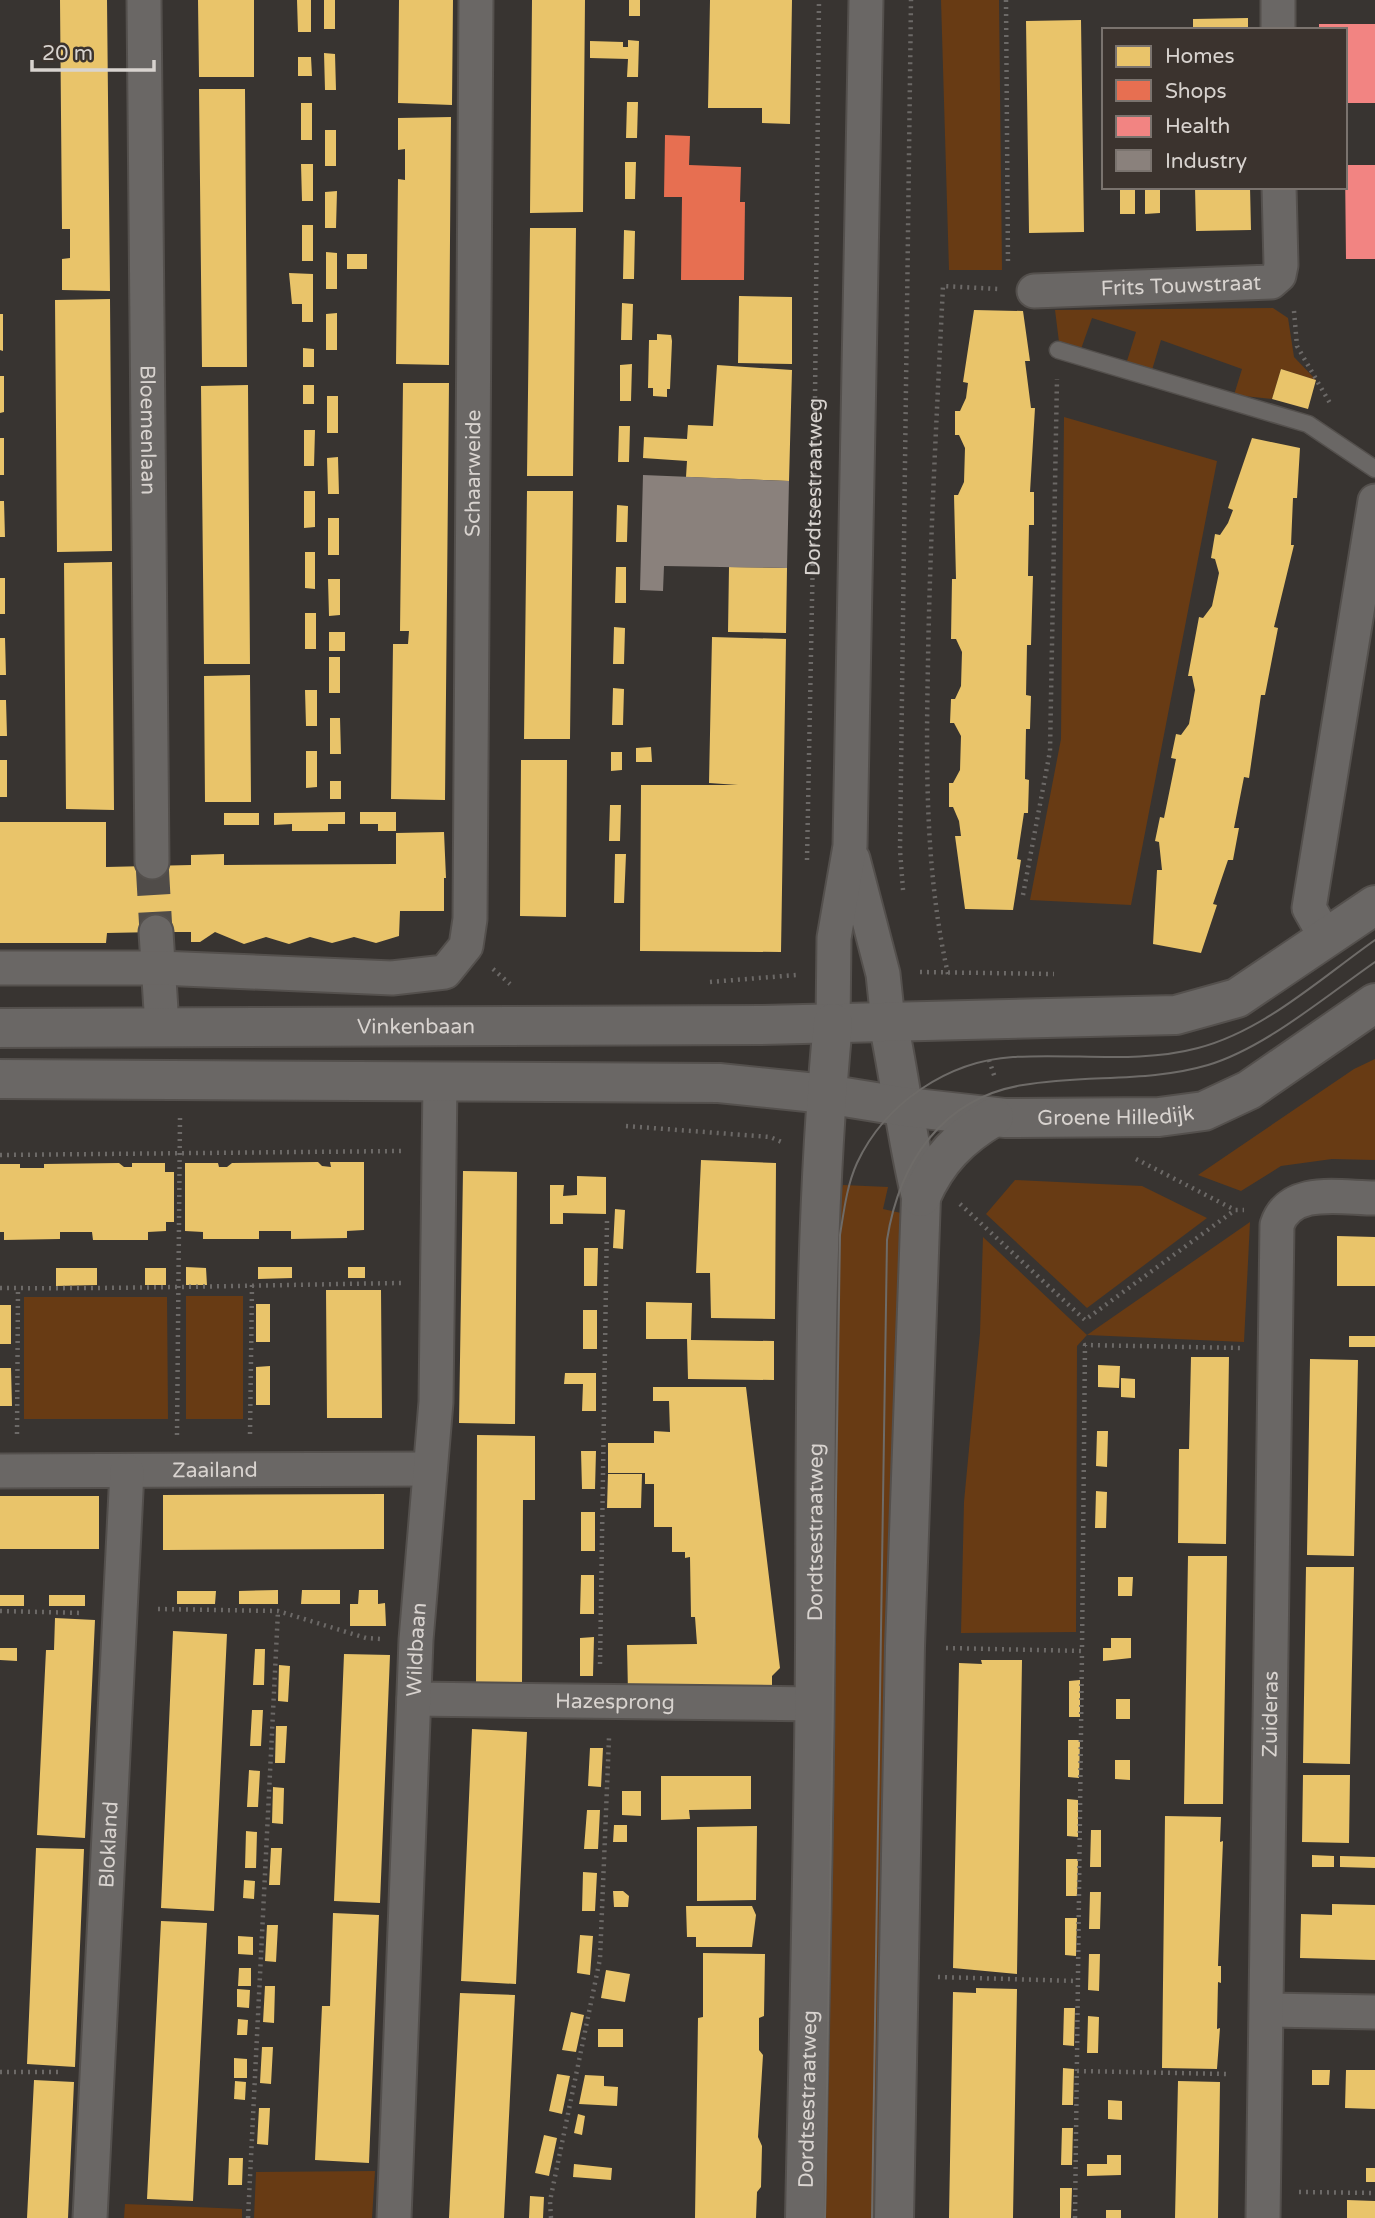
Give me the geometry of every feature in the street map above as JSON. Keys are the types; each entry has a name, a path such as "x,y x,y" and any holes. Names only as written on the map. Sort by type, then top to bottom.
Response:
{"street":[{"name":"Bloemenlaan","path":"144,0 152,862"},
{"name":"Schaarweide","path":"160,968 392,978 444,972 466,946 470,905 476,0"},
{"name":"Dordtsestraatweg","path":"805,2218 815,1704 817,1289 826,1094 833,1023 834,938 850,846 866,0"},
{"path":"1278,0 1278,28"},
{"name":"Frits Touwstraat","path":"1021,290 1241,286 1271,282 1279,275 1279,189"},
{"path":"1326,938 1309,908 1375,501"},
{"name":"Dordtsestraatweg","path":"850,846 883,974 888,1021 906,1107 909,1147 921,1196 905,1646 894,2218"},
{"path":"833,1023 1176,1015 1237,998 1375,905"},
{"path":"156,932 162,1026"},
{"path":"0,968 160,968"},
{"name":"Groene Hilledijk","path":"826,1094 994,1117 1159,1117 1205,1111 1249,1090 1375,1003"},
{"name":"Vinkenbaan","path":"0,1028 421,1028 833,1023"},
{"path":"0,1079 719,1083 826,1094"},
{"name":"Wildbaan","path":"394,2218 416,1640 436,1402 440,1081"},
{"name":"Dordtsestraatweg","path":"921,1196 933,1169 951,1148 971,1130 994,1117"},
{"path":"1282,1211 1303,1198 1375,1198"},
{"name":"Zuideras","path":"1263,2205 1268,2010 1277,1225 1282,1211"},
{"name":"Zaailand","path":"9,1471 430,1469"},
{"name":"Blokland","path":"90,2218 127,1471"},
{"name":"Hazesprong","path":"414,1699 815,1704"},
{"path":"1268,2010 1375,2012"}],"lane":[{"path":"1058,350 1308,424 1375,469"}],"path":[{"name":"Dordtsestraatweg","path":"807,865 819,0"},
{"path":"904,899 900,850 911,0"},
{"path":"948,974 938,932 926,776 930,561 943,286 1021,290 1006,0"},
{"path":"1279,275 1293,306 1297,346 1331,400 1334,441"},
{"path":"1023,895 1050,751 1058,350"},
{"path":"919,960 923,972 1058,974"},
{"path":"793,975 796,961"},
{"path":"179,1116 181,1153 176,1415 179,1470"},
{"path":"770,1137 790,1145"},
{"path":"0,1155 440,1151"},
{"path":"1132,1157 1235,1210 1282,1211"},
{"path":"960,1203 1085,1320 1235,1210"},
{"path":"551,2218 550,2202 600,1959 605,1702 607,1220"},
{"path":"0,1288 178,1289 252,1285 438,1283"},
{"path":"249,1470 252,1285"},
{"path":"9,1471 18,1288"},
{"path":"1075,2218 1085,1345 1275,1349"},
{"path":"0,1611 278,1611 366,1639 416,1640"},
{"path":"248,2218 278,1611"},
{"path":"933,1647 1082,1651"},
{"path":"930,1977 1077,1981"},
{"path":"1077,2071 1266,2075"},
{"path":"0,2072 97,2073"},
{"path":"1263,2205 1375,2193"}],"shaded area":[{"path":"941,0 999,0 1002,270 949,270"},
{"path":"1273,308 1288,318 1294,357 1316,380 1281,369 1272,399 1234,395 1242,369 1161,340 1152,370 1127,361 1136,332 1092,318 1081,349 1059,342 1055,310"},
{"path":"1064,417 1217,461 1131,905 1030,900 1061,739"},
{"path":"1375,1059 1375,1160 1332,1159 1281,1166 1241,1191 1198,1175 1354,1069"},
{"path":"1015,1180 1142,1186 1207,1218 1087,1308 986,1214"},
{"path":"843,1185 888,1187 883,1209 901,1213 881,2218 814,2218 839,1198"},
{"path":"1250,1222 1244,1342 1087,1335"},
{"path":"983,1237 1087,1335 1077,1346 1076,1632 961,1633 964,1502 980,1333"},
{"path":"186,1296 243,1296 243,1419 186,1419"},
{"path":"24,1297 167,1297 168,1419 24,1419"},
{"path":"375,2171 372,2218 254,2218 256,2172"},
{"path":"125,2204 242,2209 242,2218 124,2218"}],"building: Homes":[{"path":"60,0 107,0 110,291 62,290 62,259 70,258 70,229 62,229"},
{"path":"198,0 254,0 254,77 199,77"},
{"path":"297,0 311,0 311,32 298,32"},
{"path":"324,0 335,0 335,29 324,29"},
{"path":"399,0 453,0 452,105 398,103"},
{"path":"532,0 585,0 583,212 530,213"},
{"path":"629,0 640,0 640,16 629,16"},
{"path":"710,0 792,0 790,124 762,123 762,108 708,108"},
{"path":"1248,18 1248,28 1193,28 1193,19"},
{"path":"1081,20 1084,232 1029,233 1026,21"},
{"path":"628,40 639,41 638,77 627,77 628,59 590,58 590,41 623,42 623,47 628,47"},
{"path":"324,53 335,54 336,90 325,90"},
{"path":"298,57 311,57 312,76 298,76"},
{"path":"199,89 245,89 247,367 202,367"},
{"path":"627,102 638,102 637,138 626,138"},
{"path":"301,103 312,103 312,140 301,140"},
{"path":"451,117 449,365 396,364 398,179 405,180 405,149 398,150 398,118"},
{"path":"325,130 336,130 336,166 325,166"},
{"path":"625,162 636,162 635,199 625,199"},
{"path":"301,164 313,164 313,201 302,201"},
{"path":"1120,189 1135,189 1135,214 1120,214"},
{"path":"1145,189 1160,189 1160,213 1145,214"},
{"path":"1195,189 1250,189 1251,230 1196,231"},
{"path":"337,191 336,228 325,228 325,192"},
{"path":"302,225 313,225 313,261 302,261"},
{"path":"530,228 576,228 573,476 527,476"},
{"path":"624,230 635,231 634,279 623,279"},
{"path":"326,252 337,253 337,289 326,289"},
{"path":"347,254 367,254 367,269 347,269"},
{"path":"289,273 313,274 313,322 302,322 302,304 292,304"},
{"path":"739,296 792,297 792,364 738,363"},
{"path":"110,299 112,551 57,552 55,300"},
{"path":"622,303 633,304 632,340 621,340"},
{"path":"974,310 1023,311 1030,361 1025,361 1031,408 1035,408 1030,492 1034,492 1034,525 1029,525 1028,576 1033,576 1031,645 1027,645 1026,695 1031,696 1030,729 1026,729 1025,779 1029,780 1028,813 1024,813 1017,859 1021,860 1013,910 965,909 955,836 961,836 959,821 953,807 949,807 949,783 953,783 960,770 961,736 954,723 950,723 951,699 955,699 961,686 962,652 956,639 951,639 952,579 956,579 954,495 958,495 964,482 965,448 959,435 955,435 955,411 960,411 966,398 968,383 963,382"},
{"path":"337,313 337,350 326,350 326,314"},
{"path":"0,314 3,314 3,351 0,350"},
{"path":"657,334 671,335 672,341 670,389 667,389 667,397 653,396 653,388 648,388 649,340 657,340"},
{"path":"303,348 314,349 314,367 303,367"},
{"path":"632,364 631,401 620,401 620,365"},
{"path":"717,365 792,370 789,481 686,477 687,461 643,458 644,437 687,439 688,425 713,426"},
{"path":"1281,369 1316,380 1308,409 1272,399"},
{"path":"0,376 4,376 4,412 0,413"},
{"path":"403,383 449,383 445,800 391,799 393,644 408,644 409,631 400,631"},
{"path":"248,385 250,664 204,664 201,386"},
{"path":"303,385 314,385 314,404 303,404"},
{"path":"327,396 338,396 338,433 327,433"},
{"path":"619,426 630,426 629,462 618,462"},
{"path":"304,430 315,430 314,466 304,466"},
{"path":"0,438 4,438 4,475 0,475"},
{"path":"1252,438 1300,448 1297,498 1293,498 1291,545 1294,545 1274,627 1278,628 1265,695 1261,695 1249,778 1244,777 1234,828 1239,828 1233,860 1228,860 1213,904 1217,905 1201,953 1153,944 1157,870 1162,870 1159,842 1155,841 1160,817 1164,818 1176,759 1171,758 1176,734 1181,735 1189,724 1195,690 1192,676 1188,676 1199,617 1203,618 1212,606 1219,573 1215,559 1211,558 1215,534 1220,535 1228,523 1233,510 1228,508"},
{"path":"338,457 339,494 328,494 327,458"},
{"path":"304,491 315,491 315,527 304,528"},
{"path":"527,491 573,491 570,739 524,739"},
{"path":"0,501 4,501 5,537 0,537"},
{"path":"617,505 628,506 627,542 616,542"},
{"path":"328,518 339,518 339,555 328,555"},
{"path":"305,552 315,552 315,589 305,588"},
{"path":"112,562 114,810 66,809 64,563"},
{"path":"616,567 626,567 626,603 615,603"},
{"path":"729,567 787,568 786,633 728,632"},
{"path":"0,578 5,578 5,614 0,614"},
{"path":"328,579 340,579 340,615 329,616"},
{"path":"305,613 316,613 316,649 305,649"},
{"path":"614,627 625,628 624,664 613,664"},
{"path":"329,632 345,632 345,651 329,651"},
{"path":"712,637 786,639 781,952 640,951 641,785 738,785 709,783"},
{"path":"0,638 5,638 6,675 0,675"},
{"path":"329,657 340,657 340,693 329,693"},
{"path":"250,675 251,802 205,802 204,676"},
{"path":"613,688 624,689 623,725 612,725"},
{"path":"305,690 317,690 317,726 306,726"},
{"path":"0,700 6,700 7,736 0,736"},
{"path":"330,718 340,718 341,754 330,754"},
{"path":"651,747 652,762 636,762 636,748"},
{"path":"306,751 317,751 317,787 306,788"},
{"path":"611,752 622,752 622,770 611,771"},
{"path":"0,760 7,760 7,797 0,797"},
{"path":"521,760 567,760 566,917 520,916"},
{"path":"330,781 341,781 341,799 330,799"},
{"path":"610,805 621,805 620,841 609,841"},
{"path":"345,812 345,824 328,824 328,831 292,831 292,824 274,825 274,813"},
{"path":"360,812 396,812 396,831 378,831 378,824 360,824"},
{"path":"224,813 259,813 259,825 224,825"},
{"path":"0,822 106,822 106,867 191,865 191,855 224,854 224,865 396,864 396,833 444,832 444,911 400,911 399,936 376,943 354,937 332,943 310,937 289,944 266,937 244,944 215,932 200,942 191,942 191,932 156,932 107,933 106,943 0,943"},
{"path":"615,854 626,854 624,903 614,903"},
{"path":"701,1160 776,1163 775,1319 711,1318 710,1273 696,1273"},
{"path":"318,1162 322,1166 331,1167 330,1162 364,1162 364,1230 347,1231 347,1238 291,1239 291,1231 259,1231 259,1239 203,1239 203,1232 185,1231 185,1163 218,1163 219,1167 227,1167 232,1163"},
{"path":"119,1163 124,1167 132,1167 132,1163 165,1163 165,1172 174,1172 174,1222 166,1222 166,1231 148,1232 148,1240 93,1240 92,1232 60,1232 60,1239 4,1240 4,1232 0,1232 0,1164 20,1164 20,1168 44,1168 44,1164"},
{"path":"463,1171 517,1172 515,1424 459,1423"},
{"path":"577,1176 606,1177 606,1214 563,1213 563,1224 550,1224 550,1185 564,1185 563,1196 577,1195"},
{"path":"615,1209 625,1210 623,1249 613,1248"},
{"path":"1337,1236 1375,1237 1375,1286 1337,1286"},
{"path":"584,1248 598,1248 597,1286 584,1286"},
{"path":"186,1267 206,1268 207,1285 186,1285"},
{"path":"258,1267 292,1267 292,1278 258,1279"},
{"path":"348,1267 365,1267 365,1278 348,1278"},
{"path":"56,1268 97,1268 97,1285 56,1286"},
{"path":"145,1268 166,1268 166,1285 145,1285"},
{"path":"326,1290 381,1290 382,1418 327,1418"},
{"path":"646,1302 692,1303 691,1340 774,1341 774,1380 688,1379 687,1339 646,1339"},
{"path":"256,1304 270,1304 270,1342 256,1342"},
{"path":"0,1305 11,1305 11,1344 0,1344"},
{"path":"583,1310 597,1310 597,1349 583,1349"},
{"path":"1349,1336 1375,1336 1375,1347 1349,1347"},
{"path":"1191,1357 1229,1357 1226,1544 1178,1543 1179,1449 1189,1449"},
{"path":"1310,1359 1358,1360 1354,1556 1307,1555"},
{"path":"1098,1365 1120,1366 1119,1388 1098,1387"},
{"path":"270,1366 270,1405 256,1405 256,1367"},
{"path":"0,1368 11,1368 12,1406 0,1406"},
{"path":"565,1373 596,1373 596,1411 582,1411 583,1384 564,1384"},
{"path":"1121,1378 1135,1379 1135,1398 1121,1397"},
{"path":"653,1387 746,1387 780,1668 772,1676 772,1690 628,1693 627,1645 697,1644 695,1617 691,1617 690,1557 685,1558 685,1552 672,1552 672,1527 654,1527 654,1484 645,1484 645,1473 608,1473 608,1443 654,1443 654,1431 670,1432 669,1401 653,1401"},
{"path":"1097,1431 1108,1431 1107,1467 1096,1466"},
{"path":"477,1435 535,1436 535,1500 523,1500 522,1684 476,1683"},
{"path":"581,1451 596,1451 595,1489 582,1489"},
{"path":"608,1474 642,1474 641,1508 607,1508"},
{"path":"1096,1491 1107,1492 1106,1528 1095,1528"},
{"path":"384,1494 384,1549 163,1550 163,1495"},
{"path":"0,1496 99,1496 99,1549 0,1549"},
{"path":"581,1512 595,1512 595,1551 581,1551"},
{"path":"1188,1556 1227,1556 1223,1804 1184,1804"},
{"path":"1306,1567 1354,1567 1350,1764 1303,1763"},
{"path":"581,1575 594,1575 594,1614 580,1614"},
{"path":"1118,1577 1133,1577 1132,1596 1118,1596"},
{"path":"278,1590 278,1604 239,1604 239,1591"},
{"path":"302,1590 340,1590 340,1604 301,1604"},
{"path":"359,1590 378,1590 378,1604 385,1603 386,1626 350,1626 350,1604 358,1604"},
{"path":"177,1591 216,1591 215,1604 177,1604"},
{"path":"0,1595 24,1595 24,1606 0,1606"},
{"path":"49,1595 85,1595 85,1606 49,1606"},
{"path":"55,1618 95,1620 85,1838 37,1835 46,1650 54,1650"},
{"path":"173,1631 227,1634 214,1911 161,1908"},
{"path":"594,1637 593,1676 580,1676 580,1638"},
{"path":"1111,1638 1131,1638 1131,1658 1103,1661 1103,1648 1111,1648"},
{"path":"0,1648 17,1648 17,1661 0,1660"},
{"path":"255,1649 265,1649 264,1685 253,1685"},
{"path":"344,1654 390,1655 380,1903 334,1901"},
{"path":"981,1660 1022,1660 1017,1974 953,1968 959,1663 982,1664"},
{"path":"279,1665 290,1666 288,1702 278,1701"},
{"path":"1080,1680 1080,1717 1069,1717 1069,1681"},
{"path":"1116,1699 1130,1699 1130,1719 1116,1719"},
{"path":"252,1710 263,1710 261,1746 250,1746"},
{"path":"276,1726 287,1726 285,1763 275,1763"},
{"path":"472,1729 527,1732 516,1984 461,1981"},
{"path":"1068,1740 1080,1740 1079,1778 1068,1777"},
{"path":"590,1748 603,1748 601,1787 588,1786"},
{"path":"1115,1760 1130,1760 1130,1780 1115,1779"},
{"path":"249,1770 260,1771 258,1807 247,1807"},
{"path":"1303,1775 1350,1775 1349,1843 1302,1842"},
{"path":"661,1776 751,1776 751,1809 689,1810 690,1819 661,1820"},
{"path":"273,1787 284,1788 283,1824 272,1823"},
{"path":"622,1791 641,1791 641,1816 622,1815"},
{"path":"1067,1799 1078,1800 1078,1837 1067,1836"},
{"path":"587,1810 600,1810 598,1849 584,1849"},
{"path":"1165,1816 1221,1817 1220,1842 1223,1841 1218,1966 1221,1966 1221,1983 1218,1982 1217,2029 1220,2028 1217,2069 1162,2068"},
{"path":"614,1825 627,1825 627,1842 613,1842"},
{"path":"757,1826 756,1900 697,1901 697,1827"},
{"path":"1091,1830 1101,1830 1101,1867 1090,1867"},
{"path":"246,1831 257,1832 256,1868 245,1868"},
{"path":"36,1848 84,1849 75,2067 27,2064"},
{"path":"271,1848 282,1848 280,1885 269,1885"},
{"path":"1312,1855 1334,1856 1334,1867 1312,1867"},
{"path":"1340,1856 1375,1857 1375,1868 1340,1867"},
{"path":"1066,1859 1078,1859 1077,1896 1066,1896"},
{"path":"583,1872 597,1873 595,1911 582,1911"},
{"path":"244,1880 255,1881 254,1899 243,1898"},
{"path":"613,1891 623,1891 629,1896 628,1907 614,1907"},
{"path":"1090,1892 1101,1892 1100,1929 1089,1929"},
{"path":"1332,1904 1375,1905 1375,1960 1300,1958 1301,1914 1332,1915"},
{"path":"686,1906 752,1906 756,1915 752,1947 696,1947 696,1937 687,1937"},
{"path":"333,1913 379,1915 369,2163 315,2160 322,2006 330,2006"},
{"path":"1065,1918 1077,1918 1076,1956 1065,1955"},
{"path":"161,1921 207,1923 193,2201 147,2199"},
{"path":"267,1925 278,1925 276,1962 265,1961"},
{"path":"580,1935 593,1936 590,1975 577,1973"},
{"path":"238,1936 253,1937 253,1955 238,1954"},
{"path":"703,1953 765,1954 764,2016 759,2018 759,2050 763,2055 758,2137 762,2146 761,2187 757,2192 756,2218 695,2218 698,2018 703,2017"},
{"path":"1089,1954 1100,1954 1099,1991 1088,1990"},
{"path":"239,1968 251,1968 251,1986 238,1986"},
{"path":"606,1970 630,1974 625,2002 601,1998"},
{"path":"265,1986 275,1986 274,2023 263,2022"},
{"path":"976,1988 1017,1989 1013,2218 949,2218 953,1992 976,1993"},
{"path":"237,1989 250,1990 249,2008 237,2007"},
{"path":"460,1993 515,1995 504,2218 449,2218"},
{"path":"1064,2008 1075,2008 1074,2046 1063,2045"},
{"path":"571,2012 584,2015 576,2052 562,2050"},
{"path":"1088,2016 1099,2017 1098,2053 1087,2053"},
{"path":"238,2019 248,2020 247,2035 237,2035"},
{"path":"598,2029 623,2029 623,2047 598,2047"},
{"path":"262,2047 273,2047 271,2084 260,2083"},
{"path":"234,2058 247,2059 247,2078 234,2078"},
{"path":"1063,2068 1074,2069 1073,2105 1062,2105"},
{"path":"1312,2070 1330,2070 1329,2085 1312,2085"},
{"path":"1346,2070 1375,2070 1375,2109 1345,2108"},
{"path":"557,2074 570,2076 562,2114 549,2111"},
{"path":"585,2075 604,2076 604,2086 618,2087 617,2106 579,2104"},
{"path":"34,2080 74,2082 68,2218 27,2218"},
{"path":"235,2081 246,2082 245,2100 234,2099"},
{"path":"1178,2081 1220,2082 1218,2218 1175,2218"},
{"path":"1108,2100 1122,2101 1122,2120 1108,2119"},
{"path":"259,2108 270,2108 268,2145 257,2144"},
{"path":"578,2114 585,2116 582,2135 574,2133"},
{"path":"1062,2128 1073,2128 1072,2165 1061,2165"},
{"path":"544,2135 557,2138 549,2176 535,2173"},
{"path":"1107,2155 1121,2155 1121,2175 1087,2176 1087,2164 1107,2164"},
{"path":"229,2158 243,2158 242,2185 228,2185"},
{"path":"574,2164 612,2168 611,2180 573,2177"},
{"path":"1366,2168 1375,2168 1375,2182 1366,2182"},
{"path":"1060,2188 1072,2188 1071,2218 1060,2218"},
{"path":"530,2196 544,2197 543,2218 529,2218"},
{"path":"1347,2200 1375,2201 1375,2218 1347,2218"},
{"path":"1106,2210 1121,2210 1121,2218 1106,2218"}],"building: Shops":[{"path":"665,135 690,136 689,165 741,167 740,202 745,202 744,280 681,280 682,197 664,197"}],"building: Health":[{"path":"1319,24 1375,24 1375,103 1347,103 1347,28 1319,28"},
{"path":"1347,165 1375,165 1375,259 1346,259"}],"building: Industry":[{"path":"643,475 789,481 787,568 664,566 663,591 640,590"}],"tunnel":[{"path":"152,862 156,932"}],"tram line":[{"path":"825,2218 840,1235 848,1189 857,1163 884,1122 902,1104 942,1076 989,1060 1013,1057 1153,1056 1198,1048 1222,1040 1269,1016 1375,940"},
{"path":"872,2218 887,1240 902,1185 929,1138 948,1119 969,1104 994,1092 1046,1082 1162,1074 1208,1065 1251,1047 1273,1034 1375,962"}]}
